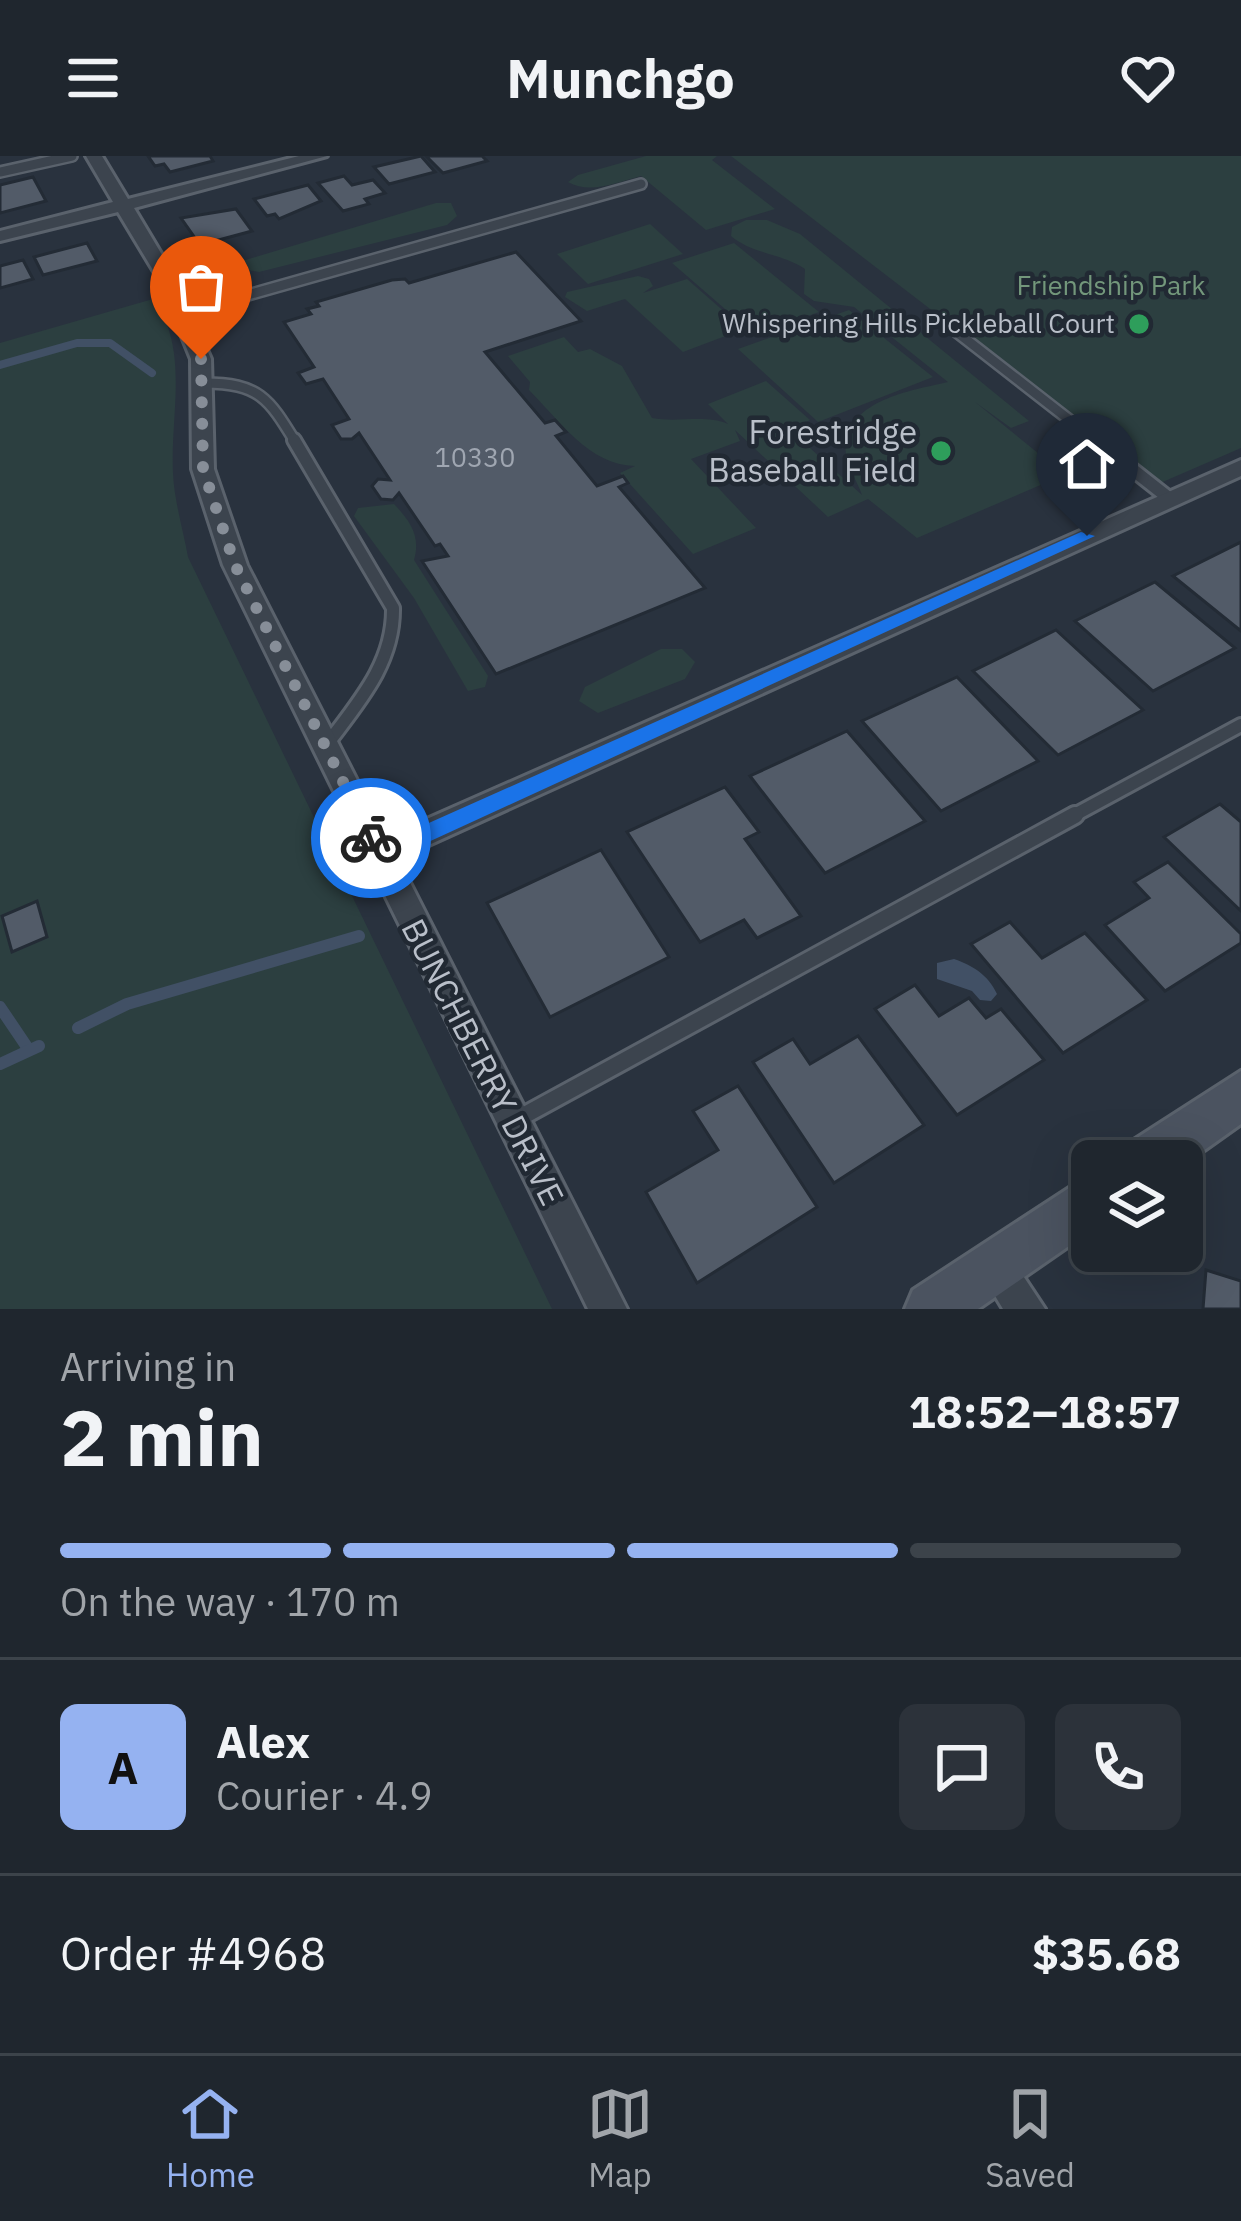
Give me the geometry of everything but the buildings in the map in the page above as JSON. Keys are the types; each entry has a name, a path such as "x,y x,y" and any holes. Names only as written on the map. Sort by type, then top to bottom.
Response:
{"street":[{"name":"BUNCHBERRY DRIVE","path":"94,156 184,313 205,383 203,469 235,565 608,1309"},
{"path":"0,236 269,162 319,156"},
{"path":"379,854 1241,467"},
{"path":"1179,1140 1239,1101"},
{"path":"932,1309 1071,1214"},
{"path":"995,1266 1026,1309"}],"lane":[{"path":"0,172 71,156"},
{"path":"184,313 641,184"},
{"path":"945,323 1170,499"},
{"path":"205,383 231,383 270,400 393,608 396,629 386,654 370,685 325,747"},
{"path":"512,1122 1241,725"}],"green space":[{"path":"646,156 717,156 712,160 775,209 706,230 641,176 595,187 568,182"},
{"name":"Friendship Park","path":"731,156 1241,156 1241,448 1158,484"},
{"path":"436,203 451,203 457,216 447,225 259,272 248,270 242,261"},
{"path":"746,220 767,220 800,234 1029,421 1011,428 975,402 1049,462 1050,481 917,538 868,499 828,517 735,430 740,441 691,459 756,528 693,554 620,473 635,466 603,458 576,439 529,390 530,382 508,356 564,337 578,352 590,349 622,366 652,418 662,419 728,424 708,404 766,381 810,420 790,430 862,495 846,455 851,426 888,398 948,382 854,307 814,301 804,294 805,269 731,236 732,227"},
{"path":"650,224 683,254 588,284 557,254"},
{"path":"734,243 819,312 755,335 672,263"},
{"path":"638,276 649,279 653,286 643,293 687,279 744,329 683,352 625,299 587,311 565,297 567,292"},
{"path":"153,299 164,318 175,360 173,473 188,557 552,1309 0,1309 0,343"},
{"path":"849,310 933,377 818,422 738,349"},
{"path":"394,504 413,529 414,560 488,676 485,687 468,691 414,598 354,516 358,508"},
{"path":"661,649 682,649 695,662 685,679 598,713 579,701 585,687"}],"water":[{"path":"954,959 989,981 997,994 991,1001 937,979 937,963"}],"waterway":[{"path":"0,365 77,343 110,343 152,373"},
{"path":"78,1028 127,1004 359,936"},
{"path":"0,1007 29,1050"},
{"path":"0,1064 39,1046"}],"way so far":[{"path":"201,359 203,469 235,565 371,838"}],"place":[{"name":"Whispering Hills Pickleball Court","path":"1139,324"},
{"name":"Forestridge Baseball Field","path":"941,451"}],"route":[{"path":"371,838 379,854 1087,536"}]}
